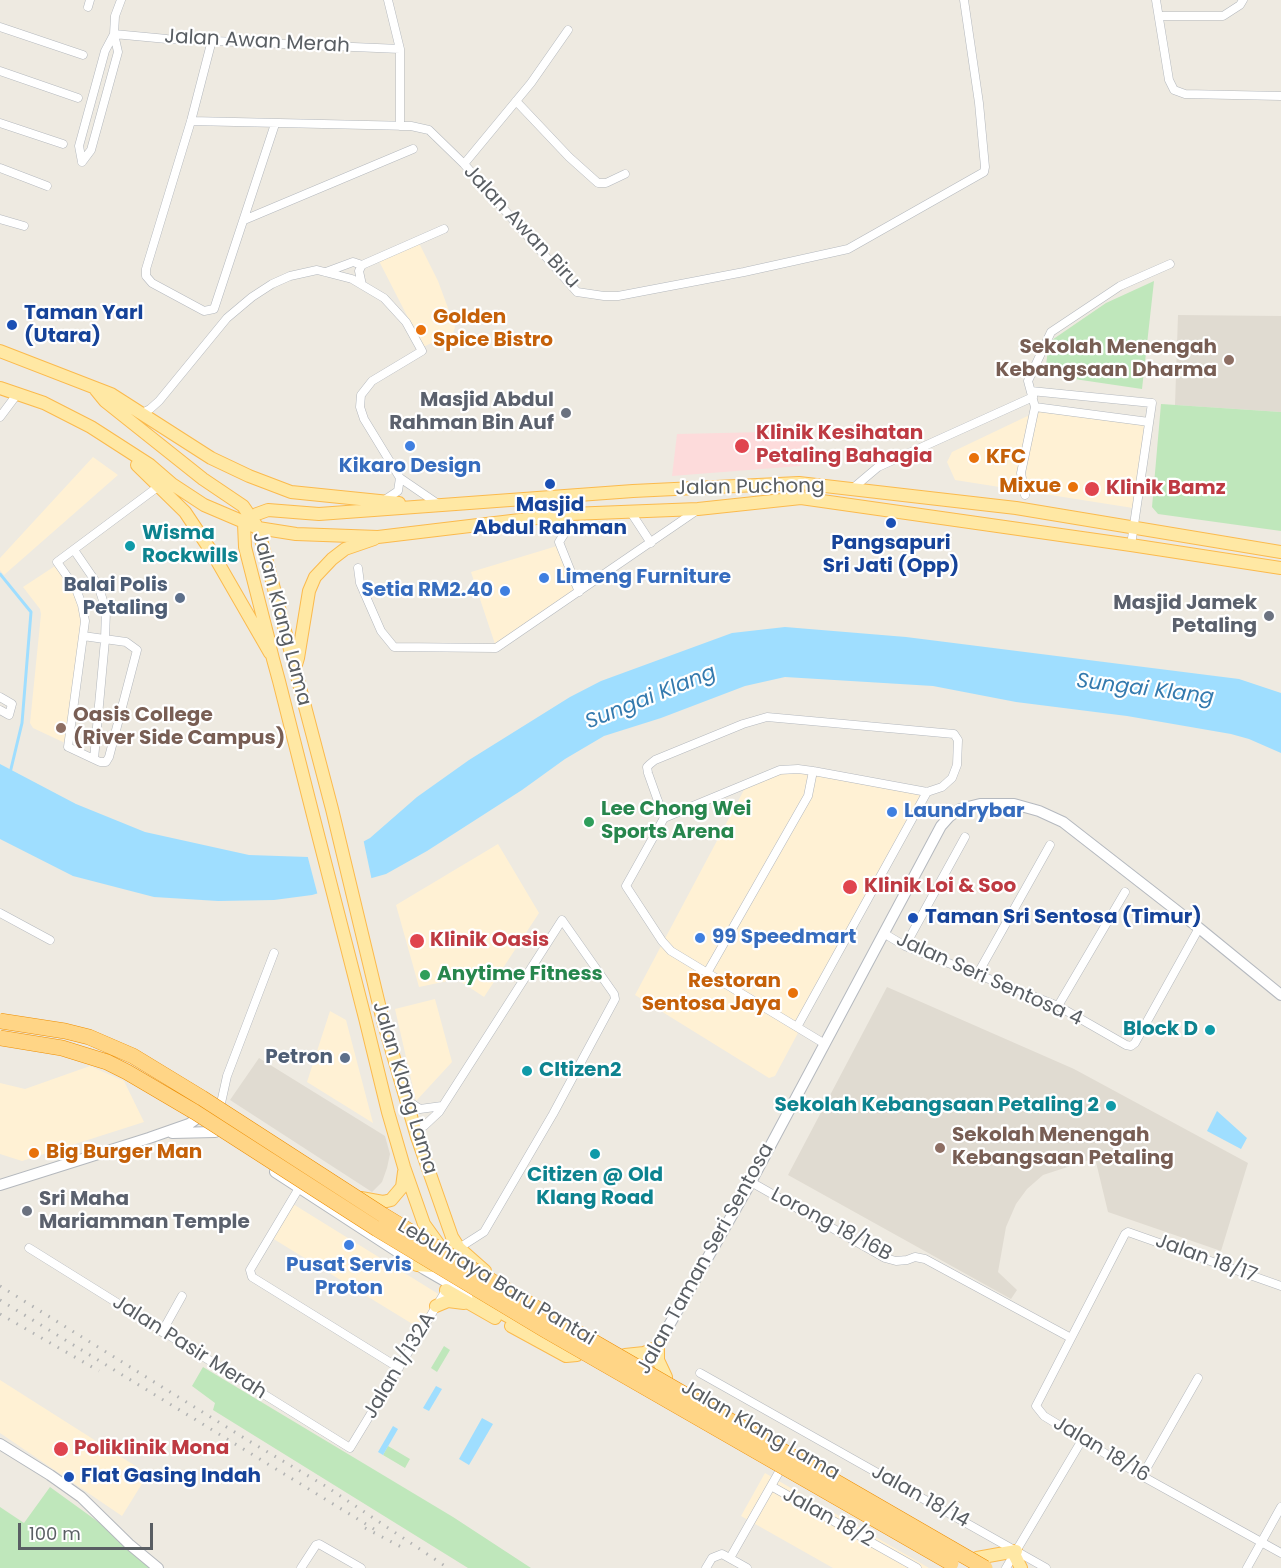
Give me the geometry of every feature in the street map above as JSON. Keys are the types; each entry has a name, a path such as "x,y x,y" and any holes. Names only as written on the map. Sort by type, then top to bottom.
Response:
{"highway":[{"name":"Lebuhraya Baru Pantai","path":"0,1021 65,1030 89,1037 133,1056 383,1215 544,1313 981,1563"},
{"name":"Lebuhraya Baru Pantai","path":"0,1038 62,1048 88,1055 127,1072 195,1112 377,1229 545,1330 948,1565"}],"main road":[{"path":"0,351 111,394 211,458 291,492 384,500 418,506"},
{"name":"Jalan Klang Lama","path":"1,387 58,410 97,431 150,465 172,484 204,505 248,520"},
{"name":"Jalan Klang Lama","path":"96,390 105,401 203,479 243,506 248,520 245,547 273,659 404,1167 424,1224 475,1293 491,1307 779,1472 948,1565"},
{"path":"97,431 185,512 213,554 273,659"},
{"name":"Jalan Puchong","path":"1281,552 1016,508 799,483 319,514 268,510 248,520 258,528 296,534 378,537 570,514 698,509 801,498 1131,544 1281,568"},
{"name":"Jalan Klang Lama","path":"258,528 333,813 362,940 406,1099 425,1163 452,1237 459,1248 483,1270 510,1289 646,1365 981,1563 995,1568"},
{"path":"294,668 298,658 309,591 315,577 345,549 378,537"},
{"path":"406,1099 411,1133 447,1243 448,1287 471,1304 547,1347 566,1356 577,1355"},
{"path":"362,1198 383,1202 391,1200 402,1186 404,1167"},
{"path":"417,1265 430,1266 448,1256"},
{"path":"436,1306 454,1301 471,1304"},
{"path":"625,1355 644,1353 658,1347 658,1360 666,1377"},
{"path":"981,1563 1015,1552 1021,1568"}],"street":[{"path":"114,34 105,51 80,146 82,162 91,150 118,52 114,34 115,16 121,0"},
{"path":"388,0 400,49 400,126"},
{"name":"Jalan Awan Biru","path":"191,121 411,126 430,131 464,164 577,292 618,296 744,272 846,249 984,172 979,104 964,0"},
{"path":"1156,0 1169,80 1174,90 1185,94 1281,96"},
{"path":"1159,16 1225,15 1240,5 1243,0"},
{"path":"0,27 83,55"},
{"path":"464,164 516,101 568,30"},
{"name":"Jalan Awan Merah","path":"114,34 167,39 400,49"},
{"path":"212,40 191,121 146,272 152,283 204,311 214,309 275,124"},
{"path":"0,71 78,98"},
{"path":"516,101 569,157 598,183 606,183 625,174"},
{"path":"0,123 63,144"},
{"path":"244,220 412,149"},
{"path":"0,168 48,186"},
{"path":"0,219 24,226"},
{"path":"362,285 358,271 362,265 444,229"},
{"path":"326,272 353,262 362,265"},
{"path":"1025,495 1021,473 1035,407 1028,381 1051,332 1120,286 1170,264"},
{"path":"140,414 159,401 227,318 272,284 306,271 326,272 352,279 384,298 406,322 422,351 372,381 361,395 360,406 364,419 400,478 438,505"},
{"path":"1,416 18,393"},
{"path":"852,489 878,466 1032,394 1152,403 1131,544"},
{"path":"1035,407 1149,422"},
{"path":"384,500 396,494 400,478"},
{"path":"82,636 126,642 138,650 106,762 100,762 68,747 82,636 85,621 76,589 57,562 159,486"},
{"path":"358,568 360,583 381,631 394,647 496,648 698,509"},
{"path":"630,511 651,543"},
{"path":"570,514 568,528 559,542 579,592"},
{"path":"74,550 93,576 106,610 94,759"},
{"path":"0,698 12,704 9,715 0,710"},
{"path":"664,818 648,773 647,767 650,764 743,724 767,717 954,734 958,740 957,765 952,778 942,787 927,792 813,771 780,770 664,818 626,886 671,951 825,1044"},
{"path":"707,973 808,796 813,771"},
{"path":"797,1027 927,792"},
{"name":"Jalan Taman Seri Sentosa","path":"633,1387 751,1182 941,826 960,808 996,803 1014,804 1039,811 1063,822 1200,928 1281,995"},
{"path":"905,946 965,837"},
{"path":"977,975 1050,845"},
{"path":"1058,1006 1125,892"},
{"path":"0,912 50,940"},
{"path":"415,1131 432,1119 442,1106 562,920 614,994 615,999 553,1114 484,1232 459,1248"},
{"name":"Jalan Seri Sentosa 4","path":"885,934 905,946 1058,1006 1131,1046 1135,1043 1200,928"},
{"path":"221,1103 227,1076 274,953"},
{"path":"406,1099 420,1109 442,1106"},
{"path":"0,1185 106,1153 189,1124 221,1103"},
{"path":"221,1103 362,1198 369,1213 360,1222 349,1221"},
{"path":"207,1112 208,1127 215,1132 448,1287 491,1307"},
{"path":"159,1133 215,1132"},
{"name":"Lorong 18/16B","path":"751,1182 885,1257 896,1261 915,1257 925,1259 1071,1338"},
{"path":"299,1188 250,1270 252,1277 399,1368"},
{"name":"Jalan 18/16","path":"1131,1232 1125,1234 1036,1406 1044,1416 1082,1440 1281,1553"},
{"name":"Jalan 18/17","path":"1131,1232 1281,1286"},
{"name":"Jalan Pasir Merah","path":"29,1248 350,1448"},
{"name":"Jalan 1/132A","path":"350,1448 448,1287"},
{"path":"162,1332 182,1296"},
{"name":"Jalan 18/14","path":"700,1373 1046,1568"},
{"path":"1142,1476 1198,1378"},
{"path":"1006,1568 1082,1440"},
{"path":"0,1444 81,1497 120,1536 158,1568"},
{"path":"730,1558 779,1472"},
{"name":"Jalan 18/2","path":"771,1486 912,1567"},
{"path":"1247,1568 1281,1507"},
{"path":"301,1568 319,1544 361,1568"},
{"path":"706,1568 712,1558 722,1554 747,1568"}],"shaded area":[{"path":"419,243 438,281 455,327 453,333 423,347 379,261"},
{"name":"Sekolah Menengah Kebangsaan Dharma","path":"1178,315 1281,316 1281,412 1175,405"},
{"path":"1038,411 1145,425 1133,508 955,480 947,462 952,452"},
{"name":"Klinik Kesihatan Petaling Bahagia","path":"810,431 807,458 800,466 672,476 677,434"},
{"path":"93,457 118,475 4,575 0,570 0,558"},
{"path":"557,546 575,590 495,644 471,572"},
{"path":"55,566 73,591 79,605 81,622 65,743 33,728 30,723 41,614 40,609 23,587"},
{"path":"797,771 921,794 793,1027 799,1031 775,1076 769,1078 635,995 745,788 781,773"},
{"path":"498,844 539,913 484,997 457,979 419,987 396,905"},
{"name":"Sekolah Menengah Kebangsaan Petaling","path":"887,987 1074,1069 1248,1163 1221,1251 1108,1212 1095,1158 1043,1175 1027,1189 1016,1204 1006,1227 998,1272 1017,1290 1011,1299 788,1175"},
{"path":"435,999 452,1062 416,1101 395,1009"},
{"path":"330,1011 346,1020 373,1123 307,1082"},
{"path":"259,1058 385,1136 390,1154 387,1168 382,1182 372,1192 230,1100"},
{"path":"90,1066 124,1081 144,1122 22,1161 0,1154 0,1083 25,1089"},
{"path":"293,1204 440,1295 419,1328 272,1238"},
{"path":"0,1380 148,1474 122,1516 0,1433"},
{"path":"765,1473 929,1568 833,1568 741,1516"}],"green space":[{"path":"1154,281 1142,389 1054,376 1046,365 1049,342 1106,303"},
{"path":"1161,404 1281,412 1281,531 1158,514 1152,507"},
{"path":"444,1346 450,1350 437,1372 431,1368"},
{"path":"203,1367 453,1517 531,1568 468,1568 213,1410 215,1403 192,1386"},
{"path":"388,1446 410,1459 405,1468 383,1455"},
{"path":"50,1487 162,1568 0,1568 0,1507 24,1523"}],"water":[{"name":"Sungai Klang","path":"785,627 906,637 1239,679 1281,693 1281,753 1231,734 1127,716 1016,702 933,686 785,677 745,686 661,718 604,736 565,759 522,790 427,851 386,874 312,895 274,900 218,901 154,897 73,876 0,839 0,764 76,804 145,832 249,855 308,857 357,845 370,838 417,797 469,760 570,697 601,681 732,633"},
{"path":"1217,1111 1247,1138 1241,1149 1207,1131"},
{"path":"436,1386 442,1389 429,1411 423,1408"},
{"path":"482,1418 493,1424 469,1465 459,1459"},
{"path":"393,1426 398,1429 383,1455 378,1452"}],"pier":[{"path":"363,838 372,881 318,896 307,854 333,849"}],"waterway":[{"path":"0,574 31,612 22,723 10,773"}],"railway":[{"path":"0,1286 327,1487 448,1568"},
{"path":"0,1300 374,1529"},
{"path":"0,1314 99,1371"},
{"path":"365,1528 407,1550"}],"place":[{"name":"Taman Yarl (Utara)","path":"12,325"},
{"name":"Golden Spice Bistro","path":"421,330"},
{"name":"Sekolah Menengah Kebangsaan Dharma","path":"1229,360"},
{"name":"Masjid Abdul Rahman Bin Auf","path":"566,413"},
{"name":"Kikaro Design","path":"410,446"},
{"name":"Klinik Kesihatan Petaling Bahagia","path":"742,446"},
{"name":"KFC","path":"974,458"},
{"name":"Masjid Abdul Rahman","path":"550,484"},
{"name":"Mixue","path":"1073,487"},
{"name":"Klinik Bamz","path":"1092,489"},
{"name":"Pangsapuri Sri Jati (Opp)","path":"891,523"},
{"name":"Wisma Rockwills","path":"130,546"},
{"name":"Limeng Furniture","path":"544,578"},
{"name":"Setia RM2.40","path":"505,591"},
{"name":"Balai Polis Petaling","path":"180,598"},
{"name":"Masjid Jamek Petaling","path":"1269,616"},
{"name":"Oasis College (River Side Campus)","path":"61,728"},
{"name":"Laundrybar","path":"892,812"},
{"name":"Lee Chong Wei Sports Arena","path":"589,822"},
{"name":"Klinik Loi & Soo","path":"850,887"},
{"name":"Taman Sri Sentosa (Timur)","path":"913,918"},
{"name":"99 Speedmart","path":"700,938"},
{"name":"Klinik Oasis","path":"417,941"},
{"name":"Anytime Fitness","path":"425,975"},
{"name":"Restoran Sentosa Jaya","path":"793,993"},
{"name":"Block D","path":"1210,1030"},
{"name":"Petron","path":"345,1058"},
{"name":"CItizen2","path":"527,1071"},
{"name":"Sekolah Kebangsaan Petaling 2","path":"1111,1106"},
{"name":"Sekolah Menengah Kebangsaan Petaling","path":"940,1148"},
{"name":"Big Burger Man","path":"34,1153"},
{"name":"Citizen @ Old Klang Road","path":"595,1154"},
{"name":"Sri Maha Mariamman Temple","path":"27,1211"},
{"name":"Pusat Servis Proton","path":"349,1245"},
{"name":"Poliklinik Mona","path":"61,1449"},
{"name":"Flat Gasing Indah","path":"69,1477"}]}
